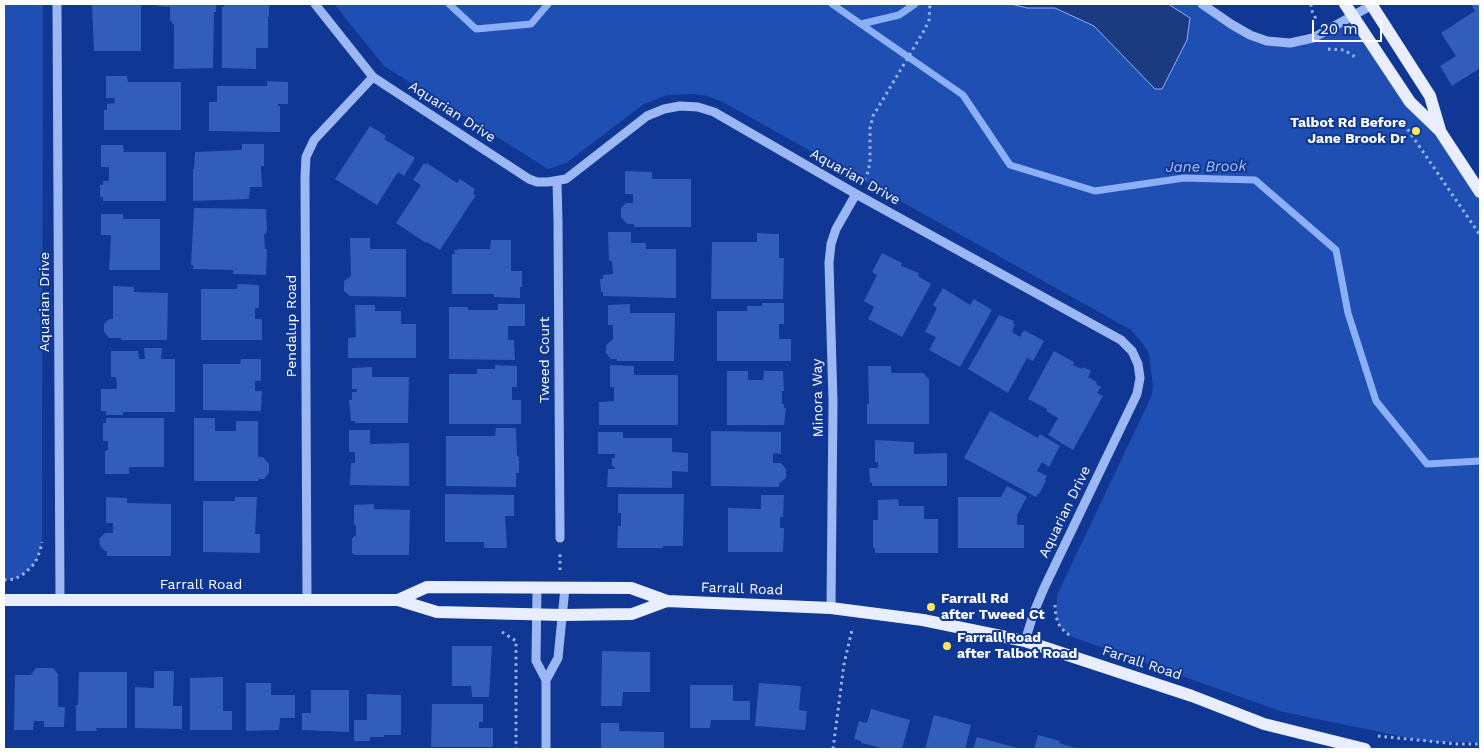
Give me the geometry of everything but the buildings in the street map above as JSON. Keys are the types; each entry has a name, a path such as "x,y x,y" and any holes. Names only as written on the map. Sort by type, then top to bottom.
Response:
{"main road":[{"path":"1345,4 1410,102 1440,131 1480,192"},
{"path":"1371,4 1430,96 1440,131"},
{"name":"Farrall Road","path":"398,600 427,587 631,588 667,601 831,608 924,620 1025,640 1192,696 1264,724 1365,749"},
{"name":"Farrall Road","path":"4,600 398,600 437,612 563,615 632,614 667,601"}],"street":[{"name":"Aquarian Drive","path":"57,4 60,599"},
{"name":"Aquarian Drive","path":"315,4 373,77 537,182 566,179 647,116 664,109 680,106 698,107 714,112 856,194 1121,340 1132,351 1138,364 1140,378 1137,394 1044,588 1025,640"},
{"path":"1202,4 1230,24 1250,35 1267,41 1290,43 1312,38 1371,4"},
{"name":"Pendalup Road","path":"307,600 306,157 314,140 373,77"},
{"name":"Tweed Court","path":"557,181 560,538"},
{"name":"Minora Way","path":"831,608 833,401 828,263 831,244 836,230 856,194"},
{"path":"537,588 536,661 546,680 546,749"},
{"path":"546,680 558,658 565,588"}],"path":[{"path":"856,176 864,180 868,172 870,162 870,128 873,116 925,29 929,20 930,4"},
{"path":"1311,4 1311,9 1327,50 1344,50 1362,62"},
{"path":"1402,120 1480,235"},
{"path":"1056,600 1056,617 1060,626 1070,636"},
{"path":"498,630 516,641 516,749"},
{"path":"833,749 844,664 852,630"},
{"path":"1373,734 1391,738 1457,744 1480,744"}],"shaded area":[{"path":"4,4 43,4 42,540 35,563 25,573 15,579 5,580 4,579"},
{"path":"334,4 1202,4 1267,41 1313,38 1353,16 1480,192 1480,742 1429,742 1283,712 1070,636 1060,627 1056,617 1057,595 1152,395 1153,385 1149,354 1131,330 723,102 707,96 694,94 667,95 644,104 566,163 548,169 384,66"},
{"path":"1011,4 1168,4 1190,18 1187,40 1162,89 1155,89 1094,26 1055,8 1027,8"}],"waterway":[{"name":"Jane Brook","path":"449,4 476,29 531,24 548,4"},
{"name":"Jane Brook","path":"832,4 963,95 1010,165 1095,191 1184,178 1255,180 1336,250 1348,313 1376,401 1427,464 1480,461"},
{"path":"861,24 899,15 915,4"}],"place":[{"name":"Talbot Rd Before Jane Brook Dr","path":"1416,131"},
{"name":"Farrall Rd after Tweed Ct","path":"931,607"},
{"name":"Farrall Road after Talbot Road","path":"947,646"}]}
